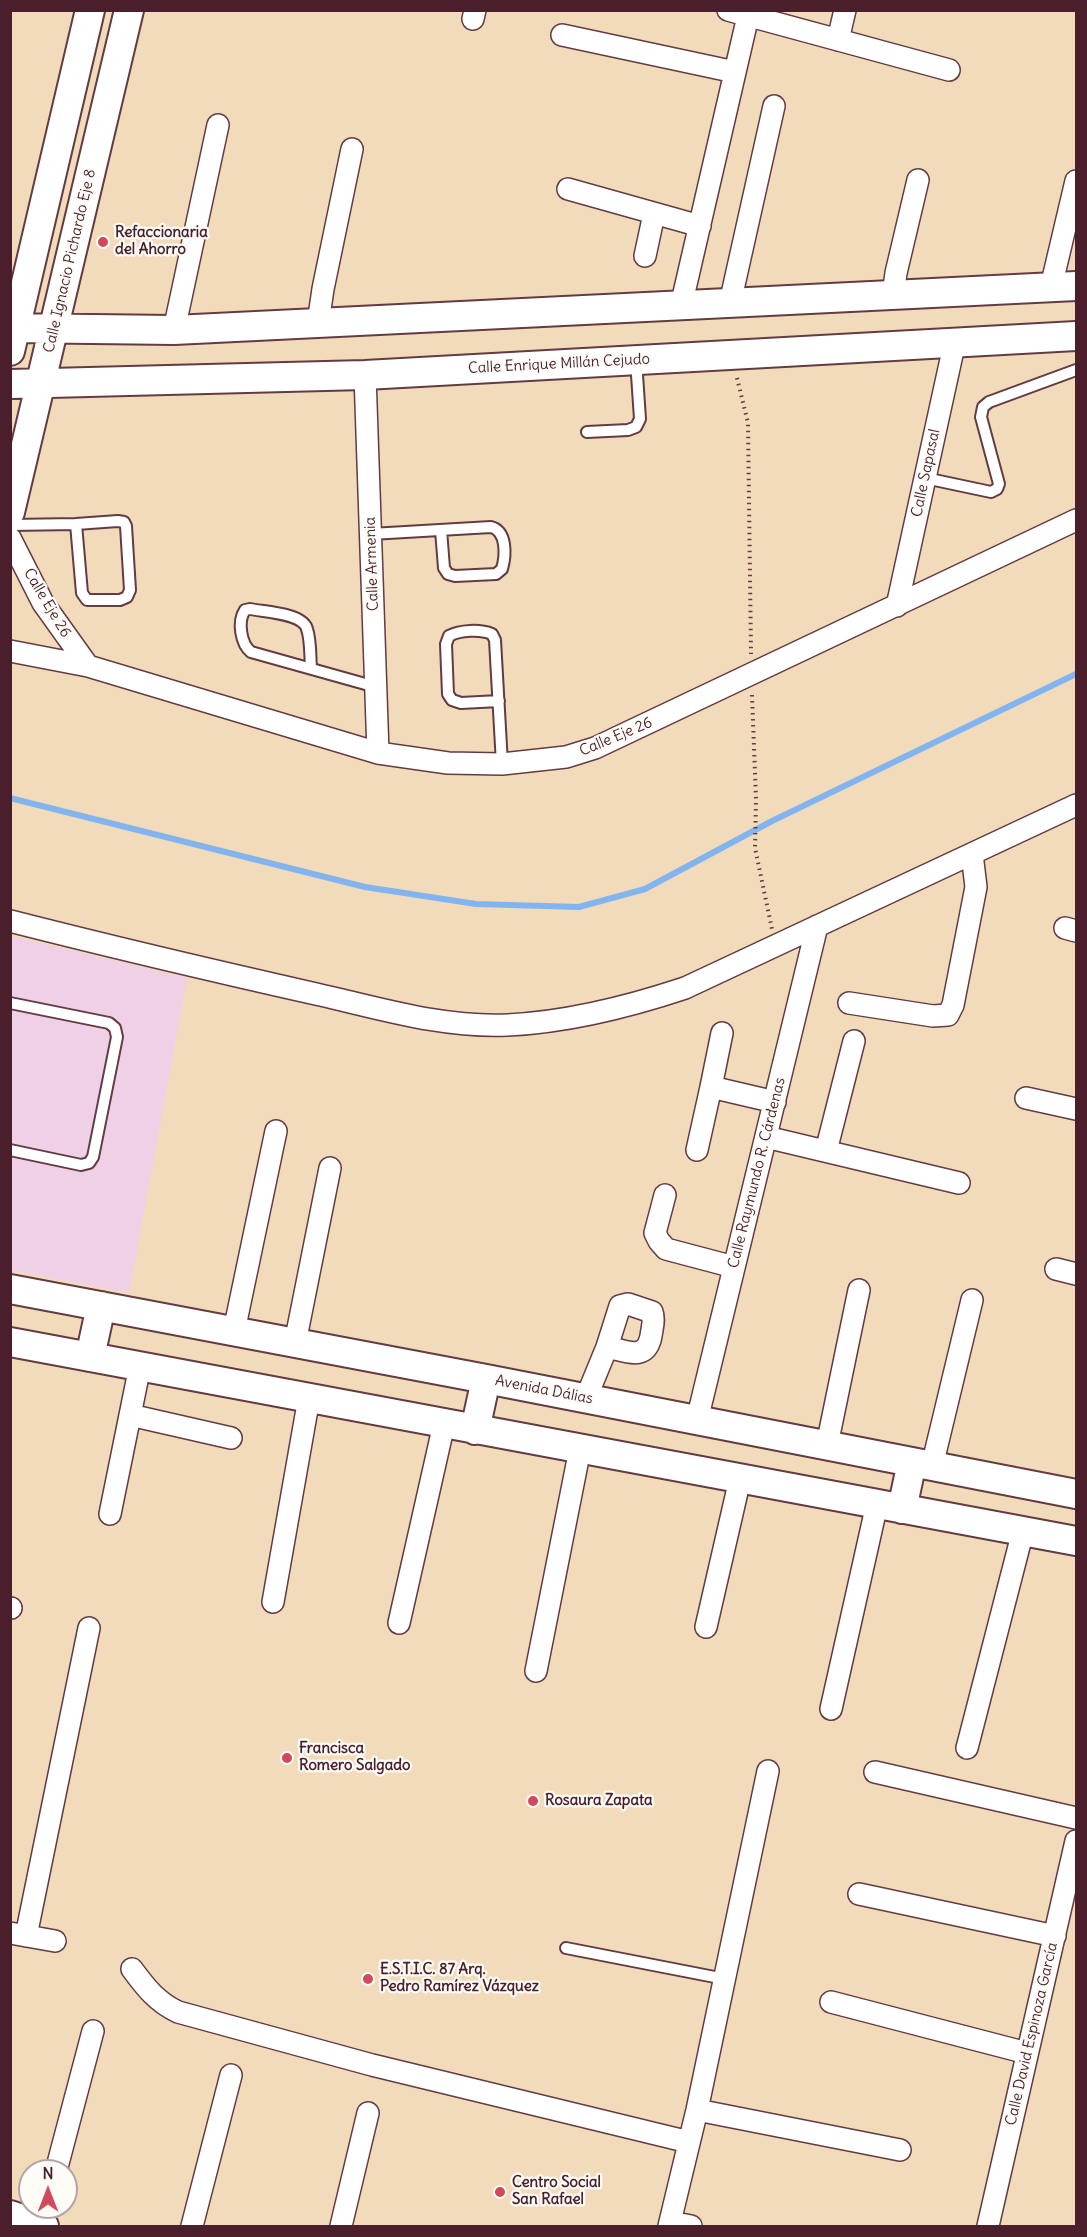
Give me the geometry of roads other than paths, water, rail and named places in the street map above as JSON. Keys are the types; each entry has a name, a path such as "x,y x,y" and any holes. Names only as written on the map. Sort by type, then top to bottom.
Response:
{"main road":[{"path":"90,10 12,336 54,329 174,330 1064,286"},
{"name":"Calle Ignacio Pichardo Eje 8","path":"10,512 129,10"},
{"name":"Calle Enrique Millán Cejudo","path":"10,384 365,375 1077,336"},
{"name":"Avenida Dálias","path":"10,1289 486,1378 1077,1494"},
{"path":"90,1357 101,1306"},
{"path":"10,1342 1077,1541"},
{"path":"475,1430 486,1378"},
{"path":"889,1506 922,1464"},
{"path":"10,2215 44,2220"}],"street":[{"path":"838,40 845,10"},
{"path":"681,306 735,72 738,13 949,70"},
{"path":"562,35 735,72"},
{"path":"730,303 774,106"},
{"path":"174,330 218,125"},
{"path":"318,323 352,149"},
{"path":"893,295 918,180"},
{"path":"1064,286 1077,181"},
{"path":"568,189 700,226"},
{"path":"645,256 654,214"},
{"name":"Calle Sapasal","path":"897,606 955,341"},
{"name":"Calle Armenia","path":"365,375 378,753"},
{"name":"Calle Eje 26","path":"10,651 88,666 378,753 448,763 502,764 566,757 595,748 1077,520"},
{"name":"Calle Eje 26","path":"10,538 43,603 88,666"},
{"path":"10,921 139,954 451,1024 508,1025 565,1019 626,1007 686,988 1077,804"},
{"path":"849,1003 933,1016 948,1015 953,1005 976,887 972,854"},
{"name":"Calle Raymundo R. Cárdenas","path":"697,1420 818,926"},
{"path":"697,1150 722,1033"},
{"path":"826,1152 854,1041"},
{"path":"711,1087 775,1102"},
{"path":"1026,1098 1077,1110"},
{"path":"234,1331 276,1131"},
{"path":"766,1137 959,1183"},
{"path":"295,1342 330,1168"},
{"path":"665,1194 655,1233 666,1249 734,1267"},
{"path":"1056,1269 1077,1274"},
{"path":"827,1445 860,1290"},
{"path":"922,1464 972,1300"},
{"path":"586,1398 607,1347"},
{"path":"110,1514 140,1366"},
{"path":"273,1602 309,1398"},
{"path":"130,1415 231,1438"},
{"path":"399,1623 444,1424"},
{"path":"536,1671 580,1449"},
{"path":"706,1627 740,1479"},
{"path":"831,1709 889,1506"},
{"path":"967,1748 1023,1531"},
{"path":"55,1941 18,1934 89,1628"},
{"path":"677,2225 689,2142 768,1771"},
{"path":"875,1772 1077,1818"},
{"name":"Calle David Espinoza García","path":"988,2226 1077,1841"},
{"path":"859,1894 1055,1936"},
{"path":"132,1969 146,1990 162,2004 178,2012 372,2065 689,2142"},
{"path":"831,2002 1027,2054"},
{"path":"59,2159 93,2031"},
{"path":"192,2226 231,2075"},
{"path":"697,2110 900,2150"},
{"path":"341,2226 368,2113"}],"lane":[{"path":"588,432 628,430 636,427 640,419 636,360"},
{"path":"925,478 992,492 997,489 999,484 981,417 983,408 989,402 1077,370"},
{"path":"10,525 124,522 130,590 127,597 120,600 95,602 87,600 82,593 76,524"},
{"path":"371,534 491,527 498,529 502,534 504,562 502,569 496,573 454,576 448,573 444,568 441,530"},
{"path":"311,668 307,628 304,622 297,618 245,610 241,615 242,641 251,652 376,687"},
{"path":"499,701 461,703 452,700 448,694 446,644 449,636 455,633 485,631 492,634 495,640 499,701 502,764"},
{"path":"10,1003 109,1023 115,1028 117,1037 93,1157 89,1163 81,1165 10,1150"},
{"path":"566,1948 725,1979"}],"waterway":[{"path":"10,798 365,887 476,904 579,907 645,889 772,821 1076,674"}],"place":[{"name":"Refaccionaria del Ahorro","path":"103,242"},
{"name":"Francisca Romero Salgado","path":"287,1758"},
{"name":"Rosaura Zapata","path":"533,1801"},
{"name":"E.S.T.I.C. 87 Arq. Pedro Ramírez Vázquez","path":"368,1979"},
{"name":"Centro Social San Rafael","path":"500,2192"}]}
